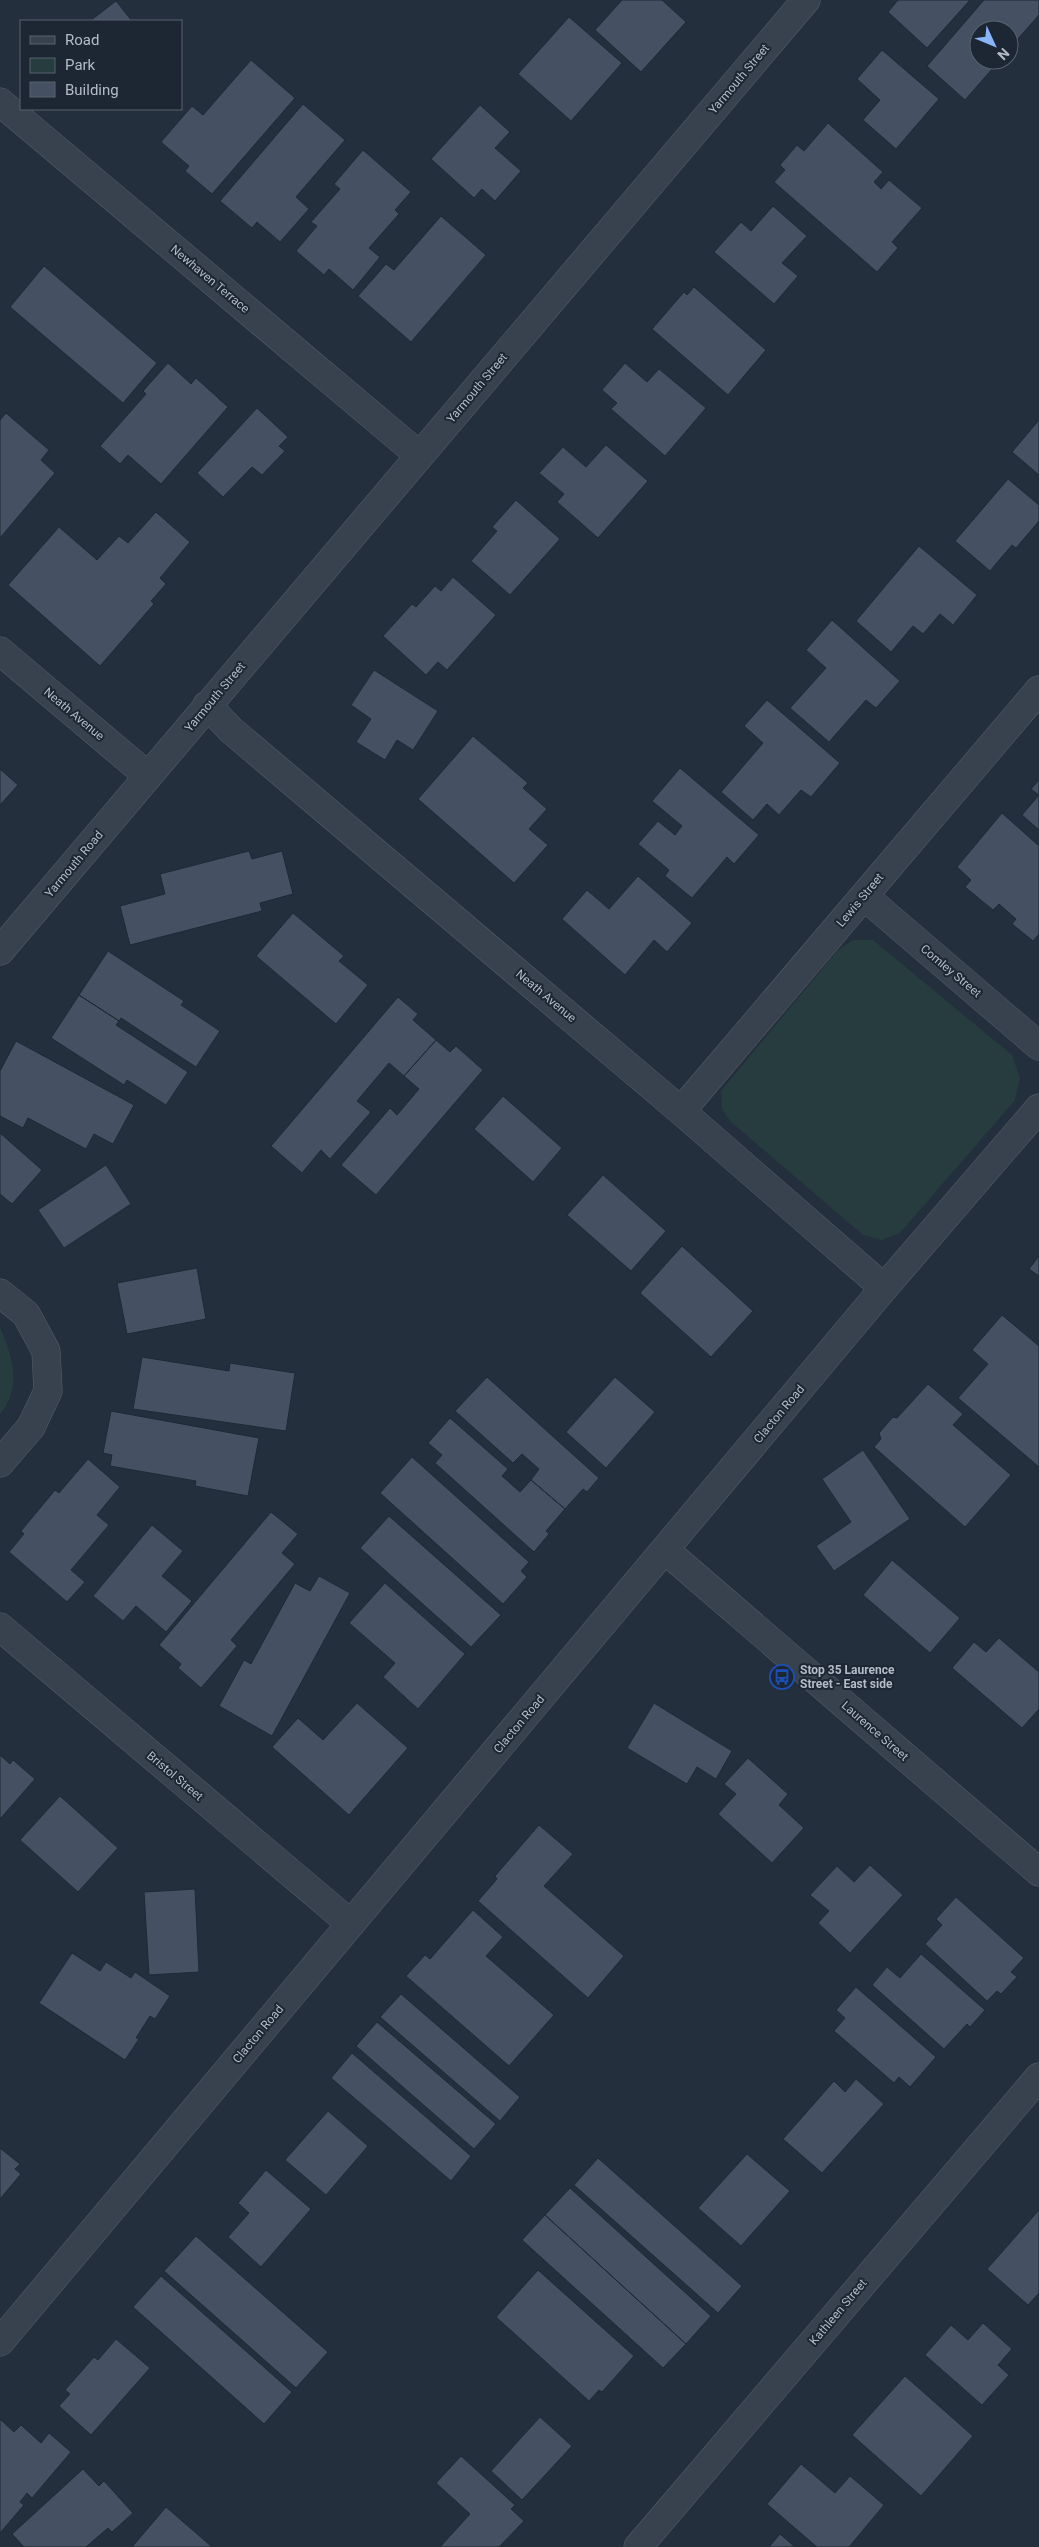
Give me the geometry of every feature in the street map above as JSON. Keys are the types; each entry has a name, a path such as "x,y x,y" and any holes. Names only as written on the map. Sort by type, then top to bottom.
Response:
{"street":[{"name":"Yarmouth Street","path":"148,776 806,0"},
{"name":"Newhaven Terrace","path":"0,102 419,455"},
{"name":"Neath Avenue","path":"0,651 148,776"},
{"name":"Lewis Street","path":"682,1111 1039,690"},
{"name":"Neath Avenue","path":"207,705 231,730 682,1111 884,1288"},
{"name":"Yarmouth Road","path":"0,951 148,776"},
{"name":"Comley Street","path":"864,896 1039,1046"},
{"name":"Clacton Road","path":"0,2342 884,1288 1039,1108"},
{"path":"0,1293 26,1314 46,1351 48,1392 31,1427 0,1463"},
{"name":"Laurence Street","path":"665,1550 1039,1872"},
{"name":"Bristol Street","path":"0,1628 351,1924"},
{"name":"Kathleen Street","path":"638,2547 1039,2077"}],"green space":[{"path":"853,940 873,940 1012,1055 1020,1078 1015,1100 900,1233 882,1240 863,1235 730,1121 722,1109 721,1091 837,951"},
{"path":"0,1327 11,1360 13,1382 7,1404 0,1414"}],"building":[{"path":"622,0 662,0 686,22 641,72 595,30"},
{"path":"898,0 970,0 927,48 888,12"},
{"path":"984,0 1039,0 1039,15 1019,38 1019,20 969,20 969,70 991,70 965,100 927,66"},
{"path":"116,1 131,20 91,20"},
{"path":"569,17 622,63 571,121 518,74"},
{"path":"882,50 939,99 896,149 863,120 880,100 857,79"},
{"path":"251,60 295,98 212,194 185,171 189,166 161,142 192,106 203,115"},
{"path":"303,104 345,140 296,197 309,209 280,242 257,222 252,228 220,201"},
{"path":"480,105 510,132 495,148 521,171 495,201 482,189 474,198 431,159"},
{"path":"828,123 883,172 874,182 881,189 889,180 922,208 892,242 898,248 877,272 774,182 785,170 780,165 797,145 804,151"},
{"path":"363,150 411,192 395,210 399,214 369,248 380,257 353,290 329,269 324,275 296,251 317,226 311,222 340,189 334,184"},
{"path":"773,206 807,236 782,263 798,276 774,304 714,252 741,222 751,231"},
{"path":"441,216 486,255 411,342 358,296 386,264 394,270"},
{"path":"44,266 157,363 123,403 10,307"},
{"path":"694,287 766,350 728,395 652,329 684,292 687,295"},
{"path":"168,363 191,384 196,378 228,407 161,484 128,455 120,464 100,446 146,394 143,391"},
{"path":"625,363 647,382 659,369 706,408 665,456 611,409 617,403 602,390"},
{"path":"257,408 288,437 279,446 285,451 262,475 252,467 223,497 197,473"},
{"path":"6,413 49,450 41,460 55,473 0,538 0,420"},
{"path":"1039,420 1039,475 1012,452"},
{"path":"606,445 648,481 598,538 557,502 564,494 539,473 563,447 586,467"},
{"path":"1008,479 1039,505 1039,521 1016,548 1012,545 990,571 955,541"},
{"path":"516,500 560,539 510,595 471,561 497,531 492,527"},
{"path":"156,512 190,542 160,578 166,584 151,601 154,604 100,666 8,585 59,527 97,560 119,536 128,543"},
{"path":"919,546 977,595 953,625 940,614 923,634 913,626 891,652 856,621"},
{"path":"453,577 496,615 447,670 438,662 426,675 383,636 412,604 416,607 435,586 441,591"},
{"path":"832,620 900,681 876,708 866,700 829,742 790,708 826,668 806,650"},
{"path":"374,670 438,711 413,750 397,740 385,760 356,742 371,719 351,705"},
{"path":"767,700 840,763 811,797 801,790 779,815 767,804 753,820 721,792 763,743 744,726"},
{"path":"473,736 528,783 523,788 547,809 529,829 548,845 514,883 418,799"},
{"path":"680,768 759,835 734,864 727,857 692,898 665,876 669,870 638,844 658,821 675,835 682,826 652,801"},
{"path":"0,769 18,785 0,805"},
{"path":"1039,780 1039,795 1031,789"},
{"path":"1039,795 1039,830 1022,815"},
{"path":"1002,813 1039,846 1039,934 1033,941 1012,924 1016,919 999,904 993,910 965,887 971,880 957,867"},
{"path":"249,851 252,859 282,851 293,894 260,903 262,911 130,945 120,906 165,894 160,874"},
{"path":"638,876 692,923 667,952 654,940 625,975 562,919 587,890 609,909"},
{"path":"293,913 344,956 339,961 368,985 336,1024 256,956"},
{"path":"108,951 184,1001 181,1005 220,1031 196,1067 121,1018 119,1021 79,995"},
{"path":"79,995 119,1021 116,1025 188,1072 166,1105 127,1080 124,1085 51,1038"},
{"path":"398,997 418,1014 413,1020 436,1040 404,1076 389,1063 357,1101 371,1112 330,1159 321,1150 302,1173 271,1146"},
{"path":"436,1040 450,1052 456,1046 483,1070 376,1195 341,1165 390,1108 397,1115 419,1089 404,1076"},
{"path":"16,1041 134,1105 113,1144 94,1134 86,1149 28,1118 23,1128 0,1116 0,1071"},
{"path":"503,1096 562,1148 533,1182 474,1129"},
{"path":"0,1133 42,1170 12,1204 0,1194"},
{"path":"106,1165 131,1204 64,1248 38,1210"},
{"path":"603,1175 666,1231 631,1271 567,1215"},
{"path":"682,1246 753,1311 711,1357 640,1293"},
{"path":"1039,1256 1039,1276 1029,1269"},
{"path":"197,1268 206,1319 127,1334 117,1283"},
{"path":"1002,1315 1039,1346 1039,1467 958,1398 988,1364 972,1350"},
{"path":"142,1357 229,1371 230,1363 295,1373 286,1431 133,1409"},
{"path":"487,1377 599,1478 587,1492 583,1489 565,1509 531,1480 539,1469 522,1454 513,1463 455,1411"},
{"path":"615,1377 655,1412 606,1468 566,1432"},
{"path":"928,1384 963,1414 953,1425 1011,1475 965,1527 874,1447 881,1439 879,1433 893,1417 897,1418"},
{"path":"111,1411 259,1438 248,1496 195,1486 196,1481 110,1466 112,1455 103,1453"},
{"path":"450,1418 508,1469 502,1476 520,1492 531,1480 565,1509 546,1531 549,1534 534,1552 435,1463 442,1455 428,1443"},
{"path":"863,1450 910,1519 834,1571 816,1546 851,1522 822,1479"},
{"path":"412,1457 529,1562 521,1571 527,1577 503,1604 380,1493"},
{"path":"88,1459 120,1487 97,1515 109,1525 71,1570 85,1582 67,1602 9,1552 24,1534 21,1531 55,1490 59,1493"},
{"path":"271,1512 298,1534 282,1553 295,1564 231,1640 237,1646 201,1688 178,1668 181,1664 159,1645"},
{"path":"389,1516 501,1615 471,1647 360,1548"},
{"path":"152,1525 183,1551 162,1576 192,1601 166,1632 136,1606 123,1621 93,1596"},
{"path":"892,1560 960,1618 930,1653 863,1595"},
{"path":"319,1576 350,1593 272,1736 219,1706 244,1660 251,1664 295,1583 310,1591"},
{"path":"385,1583 465,1654 418,1709 383,1677 395,1663 349,1623"},
{"path":"999,1638 1039,1672 1039,1709 1022,1728 952,1668 974,1642 986,1652"},
{"path":"357,1703 408,1748 349,1815 272,1747 298,1718 323,1740"},
{"path":"654,1703 732,1751 716,1779 697,1767 687,1784 627,1748"},
{"path":"0,1755 10,1764 13,1760 35,1779 0,1819"},
{"path":"748,1758 788,1794 779,1805 804,1828 772,1863 718,1814 736,1794 724,1784"},
{"path":"60,1796 118,1848 78,1892 20,1840"},
{"path":"539,1825 573,1854 544,1886 624,1956 588,1998 478,1901 497,1879 495,1876"},
{"path":"870,1865 903,1895 850,1953 818,1923 829,1911 810,1895 837,1866 854,1882"},
{"path":"195,1889 199,1972 149,1975 144,1892"},
{"path":"956,1897 1024,1958 1011,1972 1017,1977 1001,1994 997,1991 987,2001 925,1944 942,1925 936,1919"},
{"path":"473,1910 503,1937 486,1956 554,2015 509,2066 406,1976 425,1955 430,1959"},
{"path":"72,1953 100,1971 106,1962 131,1978 135,1972 170,1996 155,2019 150,2016 136,2038 139,2039 125,2060 39,2003"},
{"path":"921,1954 985,2010 970,2027 967,2024 944,2049 872,1985 887,1967 900,1978"},
{"path":"856,1987 936,2057 910,2087 899,2077 894,2083 834,2031 845,2018 836,2010"},
{"path":"401,1994 520,2097 500,2121 380,2017"},
{"path":"377,2022 496,2124 474,2149 356,2046"},
{"path":"352,2053 471,2156 451,2181 331,2078"},
{"path":"856,2079 884,2104 822,2173 783,2139 834,2081 845,2092"},
{"path":"328,2111 368,2146 326,2195 285,2160"},
{"path":"0,2148 20,2164 15,2169 21,2174 0,2199"},
{"path":"747,2154 790,2191 741,2246 698,2208"},
{"path":"598,2158 742,2286 718,2313 574,2185"},
{"path":"266,2170 311,2209 261,2267 228,2237 249,2213 238,2203"},
{"path":"570,2188 711,2316 686,2344 545,2215"},
{"path":"1039,2210 1039,2293 1028,2305 987,2269"},
{"path":"545,2215 686,2344 663,2368 522,2240"},
{"path":"196,2236 328,2352 296,2388 164,2271"},
{"path":"538,2270 634,2356 602,2392 599,2390 589,2401 496,2317"},
{"path":"161,2276 292,2392 264,2424 133,2307"},
{"path":"983,2323 1012,2349 998,2365 1009,2375 982,2405 925,2355 951,2325 968,2340"},
{"path":"116,2339 150,2368 91,2435 59,2406 70,2394 65,2390 94,2357 98,2360"},
{"path":"905,2376 973,2436 921,2496 852,2435"},
{"path":"540,2417 572,2446 522,2500 491,2471"},
{"path":"0,2419 14,2432 21,2425 41,2443 49,2433 71,2452 32,2498 27,2493 20,2502 24,2505 0,2533"},
{"path":"461,2456 515,2505 511,2509 524,2521 499,2547 440,2547 470,2514 436,2483"},
{"path":"801,2464 835,2493 850,2476 884,2505 849,2547 817,2547 767,2504"},
{"path":"83,2469 99,2486 104,2481 133,2513 112,2532 108,2528 86,2547 24,2547 12,2534"},
{"path":"166,2507 211,2546 132,2547"},
{"path":"780,2534 795,2547 769,2547"}],"place":[{"name":"Stop 35 Laurence Street - East side","path":"782,1677"}]}
